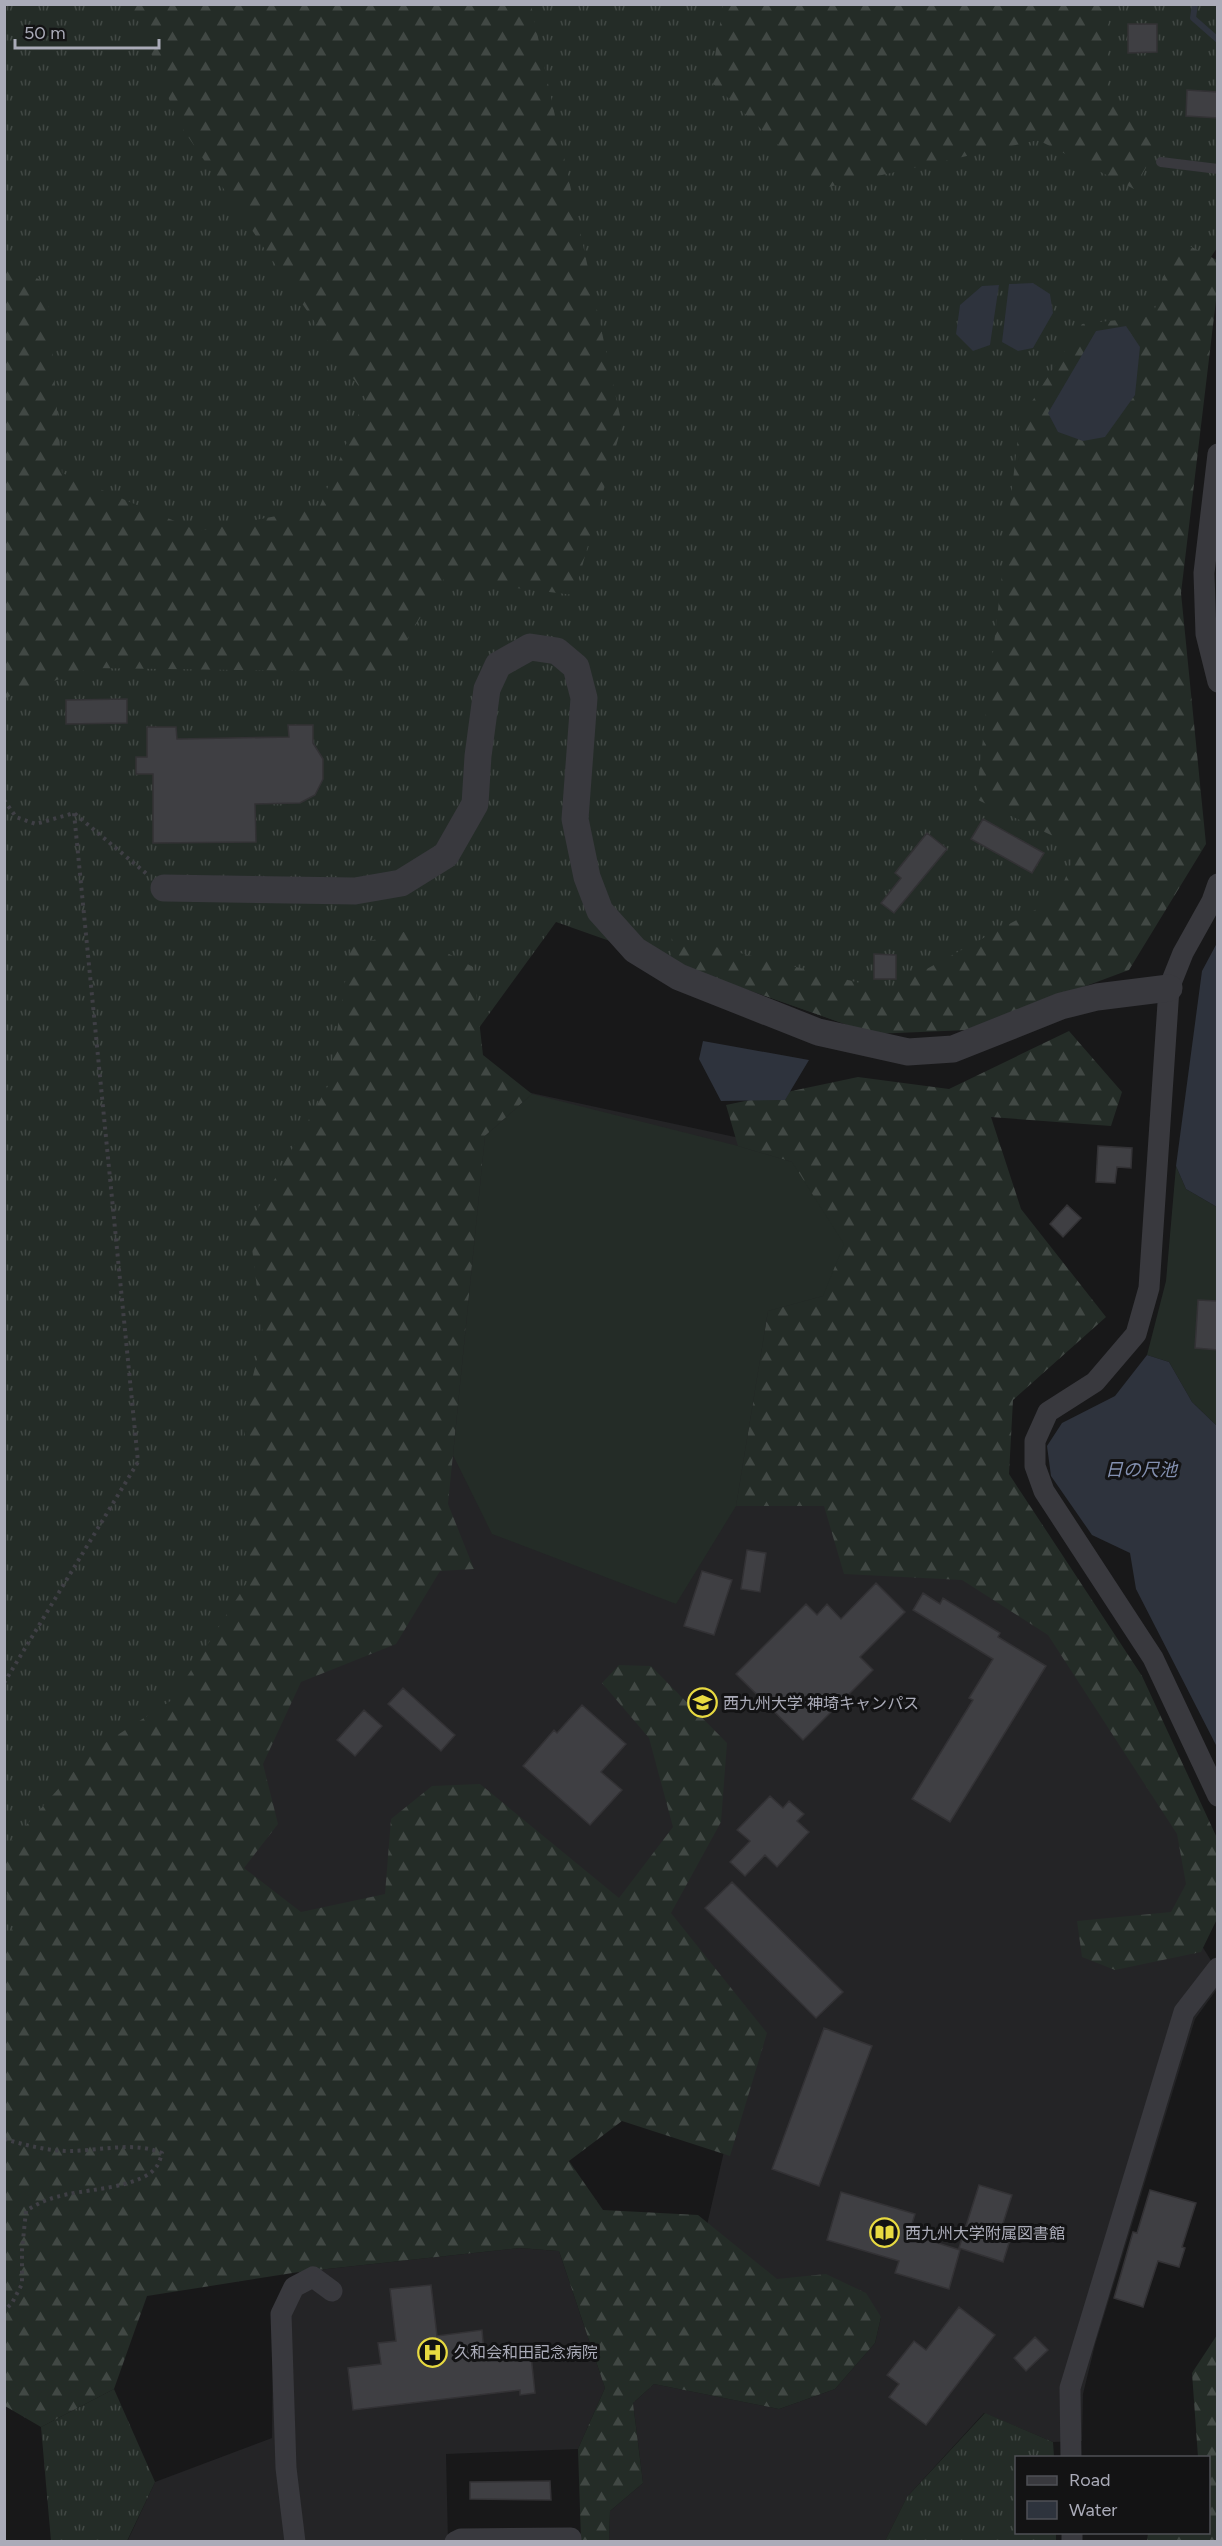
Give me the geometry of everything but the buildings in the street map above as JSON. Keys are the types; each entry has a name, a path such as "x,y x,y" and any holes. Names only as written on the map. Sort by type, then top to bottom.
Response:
{"street":[{"path":"1218,454 1204,573 1206,634 1218,682"},
{"path":"164,888 355,891 401,883 446,855 475,804 478,756 487,689 498,665 530,647 557,651 576,667 584,698 575,819 587,877 600,911 635,950 679,977 818,1032 908,1052 953,1049 1070,1004 1097,997 1169,988"},
{"path":"1218,884 1212,901 1183,953 1169,988 1149,1288 1136,1334 1095,1382 1048,1412 1035,1442 1035,1466 1044,1491 1153,1658 1218,1796"},
{"path":"1071,2456 1070,2388 1184,2012 1218,1968"},
{"path":"295,2541 286,2468 280,2314 294,2287 313,2277 332,2291"},
{"path":"455,2541 460,2539 571,2538 571,2541"}],"lane":[{"path":"1161,162 1218,169"}],"path":[{"path":"4,800 16,817 36,824 75,813"},
{"path":"75,813 164,888"},
{"path":"4,1683 138,1462 75,813"},
{"path":"4,2139 35,2148 68,2151 150,2148 162,2153 156,2168 136,2180 101,2190 59,2196 38,2202 26,2211 22,2250 22,2284 12,2303 4,2311"}],"shaded area":[{"name":"西九州大学 神埼キャンパス","path":"382,1061 819,1155 1064,1605 1197,1829 1197,1938 1217,1970 1217,1989 1195,2019 1095,2345 1083,2394 1082,2441 1053,2442 984,2413 907,2497 885,2541 609,2541 610,2511 643,2483 633,2403 654,2384 779,2409 835,2389 875,2343 881,2317 694,2281 750,2039 409,1913 285,1933 204,1834"},
{"name":"久和会和田記念病院","path":"520,2248 559,2251 605,2388 578,2449 446,2454 448,2541 127,2542 155,2482 272,2438 273,2316 299,2272"}],"green space":[{"path":"5,5 1217,5 1217,248 1195,281 1158,825 873,1034 556,922 476,1032 369,1556 5,2039"},
{"path":"132,5 531,5 622,425 574,595 444,579 387,672 91,668 5,698 5,260 47,284 62,473 198,531 319,508 366,397 178,122"},
{"path":"723,5 1109,5 1107,95 1157,148 1134,189 1038,140 824,188 711,82"},
{"path":"1174,238 1217,260 1217,292 1181,593 1206,844 1129,970 968,1030 873,1034 670,962 672,936 888,990 1057,898 1078,848 976,799 1020,420 1082,324 1153,316"},
{"path":"407,931 473,967 483,1055 532,1094 485,1136 448,1504 474,1569 440,1571 396,1644 301,1682 263,1764 278,1824 244,1868 301,1912 385,1894 391,1819 432,1786 480,1784 619,1898 673,1827 649,1738 602,1683 619,1665 651,1666 727,1743 721,1822 671,1913 767,2033 730,2156 622,2121 569,2161 603,2210 698,2215 777,2279 826,2274 866,2293 881,2317 875,2343 835,2389 779,2409 654,2384 633,2403 643,2483 610,2511 609,2541 581,2541 578,2449 605,2388 559,2251 520,2248 299,2272 147,2296 114,2389 41,2427 5,2406 4,1937 14,1927 5,1884 5,1849 91,1752 172,1700 250,1578 244,1411 263,1336 249,1224 328,1086 351,946"},
{"path":"1069,1031 1122,1092 1111,1126 991,1117 1021,1209 1106,1317 1013,1400 1009,1474 1142,1676 1217,1838 1217,1919 1201,1952 1115,1970 1082,1957 1077,1921 1171,1912 1186,1884 1177,1834 1048,1635 962,1580 844,1574 824,1506 736,1506 768,1311 823,1296 792,1162 738,1146 726,1105 858,1077 949,1089"},
{"path":"532,1094 738,1146 792,1162 844,1244 823,1296 768,1311 736,1506 676,1604 492,1534 453,1455 485,1136"},
{"path":"1176,1166 1186,1189 1217,1207 1217,1426 1192,1402 1169,1362 1147,1355 1166,1281"},
{"path":"1217,2335 1217,2541 1147,2541 1148,2534 1210,2534 1210,2456 1198,2456 1192,2373"},
{"path":"114,2389 155,2482 127,2541 51,2541 41,2427"},
{"path":"985,2413 1053,2442 1054,2456 1015,2456 1015,2534 1056,2534 1056,2541 885,2541 907,2497"}],"water":[{"path":"1033,283 1050,294 1053,313 1033,348 1018,351 1002,342 1009,284"},
{"path":"999,285 990,345 973,351 956,334 960,305 982,286"},
{"path":"1126,326 1140,347 1135,395 1105,437 1083,441 1058,432 1048,413 1096,331"},
{"path":"1217,943 1217,1207 1186,1189 1176,1166 1202,971"},
{"path":"703,1041 809,1060 785,1100 721,1101 699,1059"},
{"name":"日の尺池","path":"1147,1355 1169,1362 1192,1402 1217,1426 1217,1747 1136,1589 1130,1553 1092,1535 1051,1476 1047,1446 1062,1423 1115,1396"}],"waterway":[{"path":"1195,4 1193,18 1218,40"}],"place":[{"name":"西九州大学 神埼キャンパス","path":"702,1703"},
{"name":"西九州大学附属図書館","path":"884,2233"},
{"name":"久和会和田記念病院","path":"433,2352"}]}
